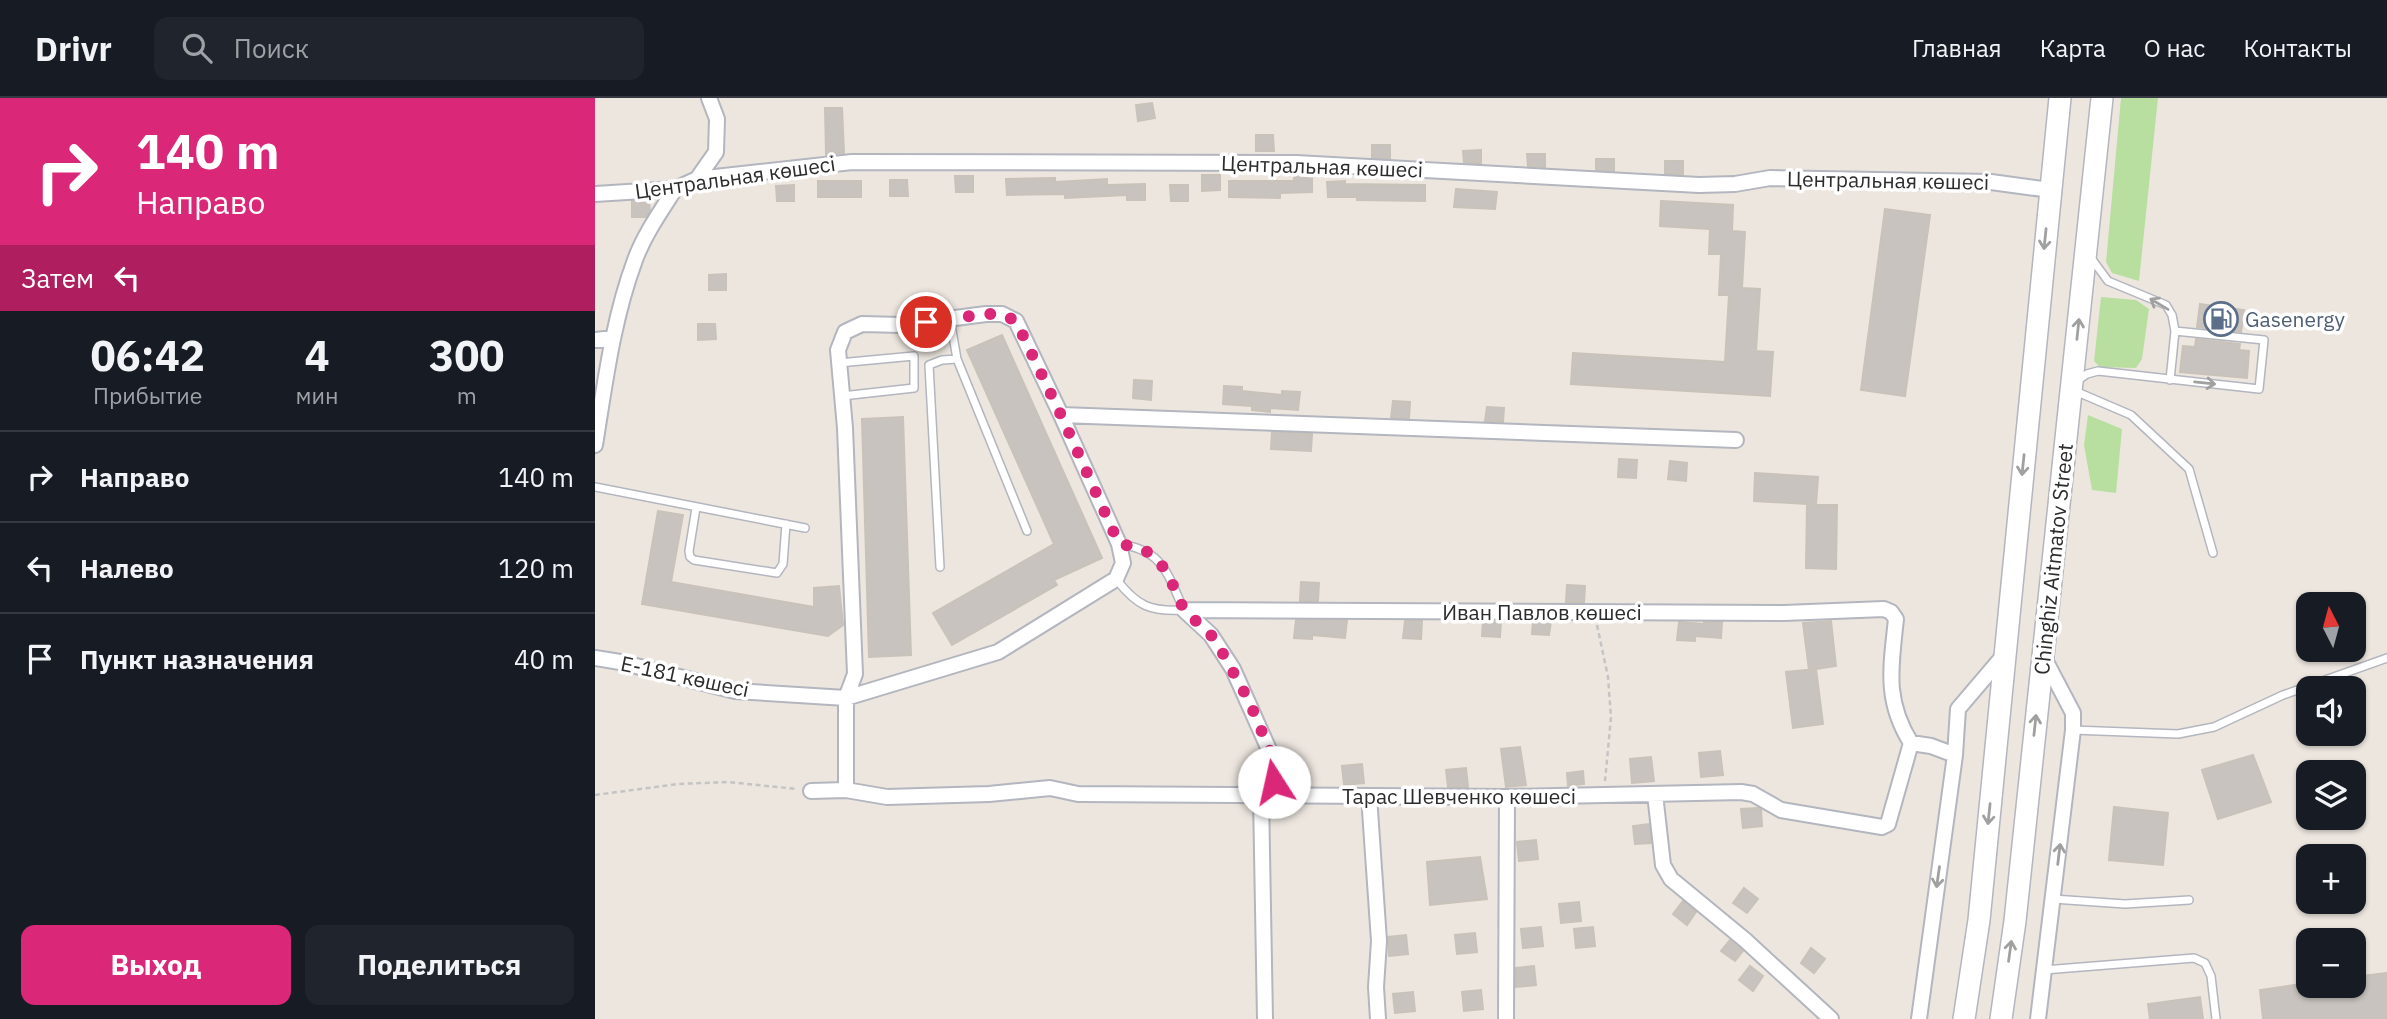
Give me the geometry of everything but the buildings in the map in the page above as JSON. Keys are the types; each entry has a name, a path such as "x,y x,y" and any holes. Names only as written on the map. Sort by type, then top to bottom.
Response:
{"main road":[{"name":"Chinghiz Aitmatov Street","path":"1964,1019 1979,920 2060,98"},
{"name":"Chinghiz Aitmatov Street","path":"2001,1019 2015,921 2102,98"}],"street":[{"path":"697,179 716,152 717,119 709,98"},
{"name":"Центральная көшесі","path":"595,194 675,189 697,179 852,162 1296,163 1699,185 1784,178 1991,182 2050,190"},
{"path":"595,445 613,338 635,259 675,189"},
{"path":"846,790 846,698 855,674 855,626 838,350 845,332 862,324 901,325 994,314 1002,314 1016,321 1119,544 1123,563 1116,579"},
{"path":"595,341 613,338"},
{"path":"1061,415 1736,440"},
{"name":"Е-181 көшесі","path":"595,657 735,691 846,698 998,652 1116,579"},
{"name":"Иван Павлов көшесі","path":"1184,610 1784,613 1884,609 1891,612 1896,619 1889,676 1900,725 1911,743"},
{"path":"1184,610 1211,635 1233,669 1275,763 1274,782 1261,796 1265,1019"},
{"path":"1919,1019 1955,755 1958,709 2004,655"},
{"path":"2038,1019 2074,730 2073,713 2043,656"},
{"path":"1911,743 1931,746 1955,755"},
{"name":"Тарас Шевченко көшесі","path":"811,791 846,790 887,797 989,794 1050,788 1078,794 1261,796 1507,797 1741,792 1753,794 1781,810 1882,827 1888,824 1911,743"},
{"path":"1655,794 1663,865 1671,879 1745,940 1831,1019"},
{"path":"1369,796 1379,941 1376,988 1378,1019"},
{"path":"1506,1019 1507,797"}],"lane":[{"path":"2086,248 2096,267 2108,281 2166,305 2172,315 2175,331 2171,380"},
{"path":"950,319 957,359 1027,531"},
{"path":"2175,331 2264,340 2259,389 2098,371 2080,378 2071,389 2131,415 2189,469 2213,553"},
{"path":"839,363 914,356 914,388 842,396"},
{"path":"940,567 929,365 942,360 957,359"},
{"path":"595,487 804,528"},
{"path":"696,508 689,551 694,560 777,573 783,564 786,524"},
{"path":"1116,579 1126,593 1140,605 1162,611 1184,610 1167,572 1153,555 1138,547 1119,544"},
{"path":"2074,730 2178,734 2214,727 2283,695 2387,658"},
{"path":"2053,899 2125,904 2189,900"},
{"path":"2044,970 2195,958 2205,963 2211,976 2216,1019"}],"path":[{"path":"1592,612 1601,633 1611,717 1605,795"},
{"path":"595,795 678,784 728,782 811,791"}],"green space":[{"path":"2121,98 2158,98 2139,281 2112,273 2106,262"},
{"path":"2101,297 2136,300 2149,309 2142,359 2136,368 2100,367 2094,361"},
{"path":"2088,415 2122,429 2116,493 2092,490 2084,445"}],"place":[{"name":"Gasenergy","path":"2221,319"}],"route":[{"path":"926,322 986,314 1002,314 1016,321 1119,544 1138,547 1153,555 1167,572 1184,610 1211,635 1233,669 1275,763 1274,782"}]}
